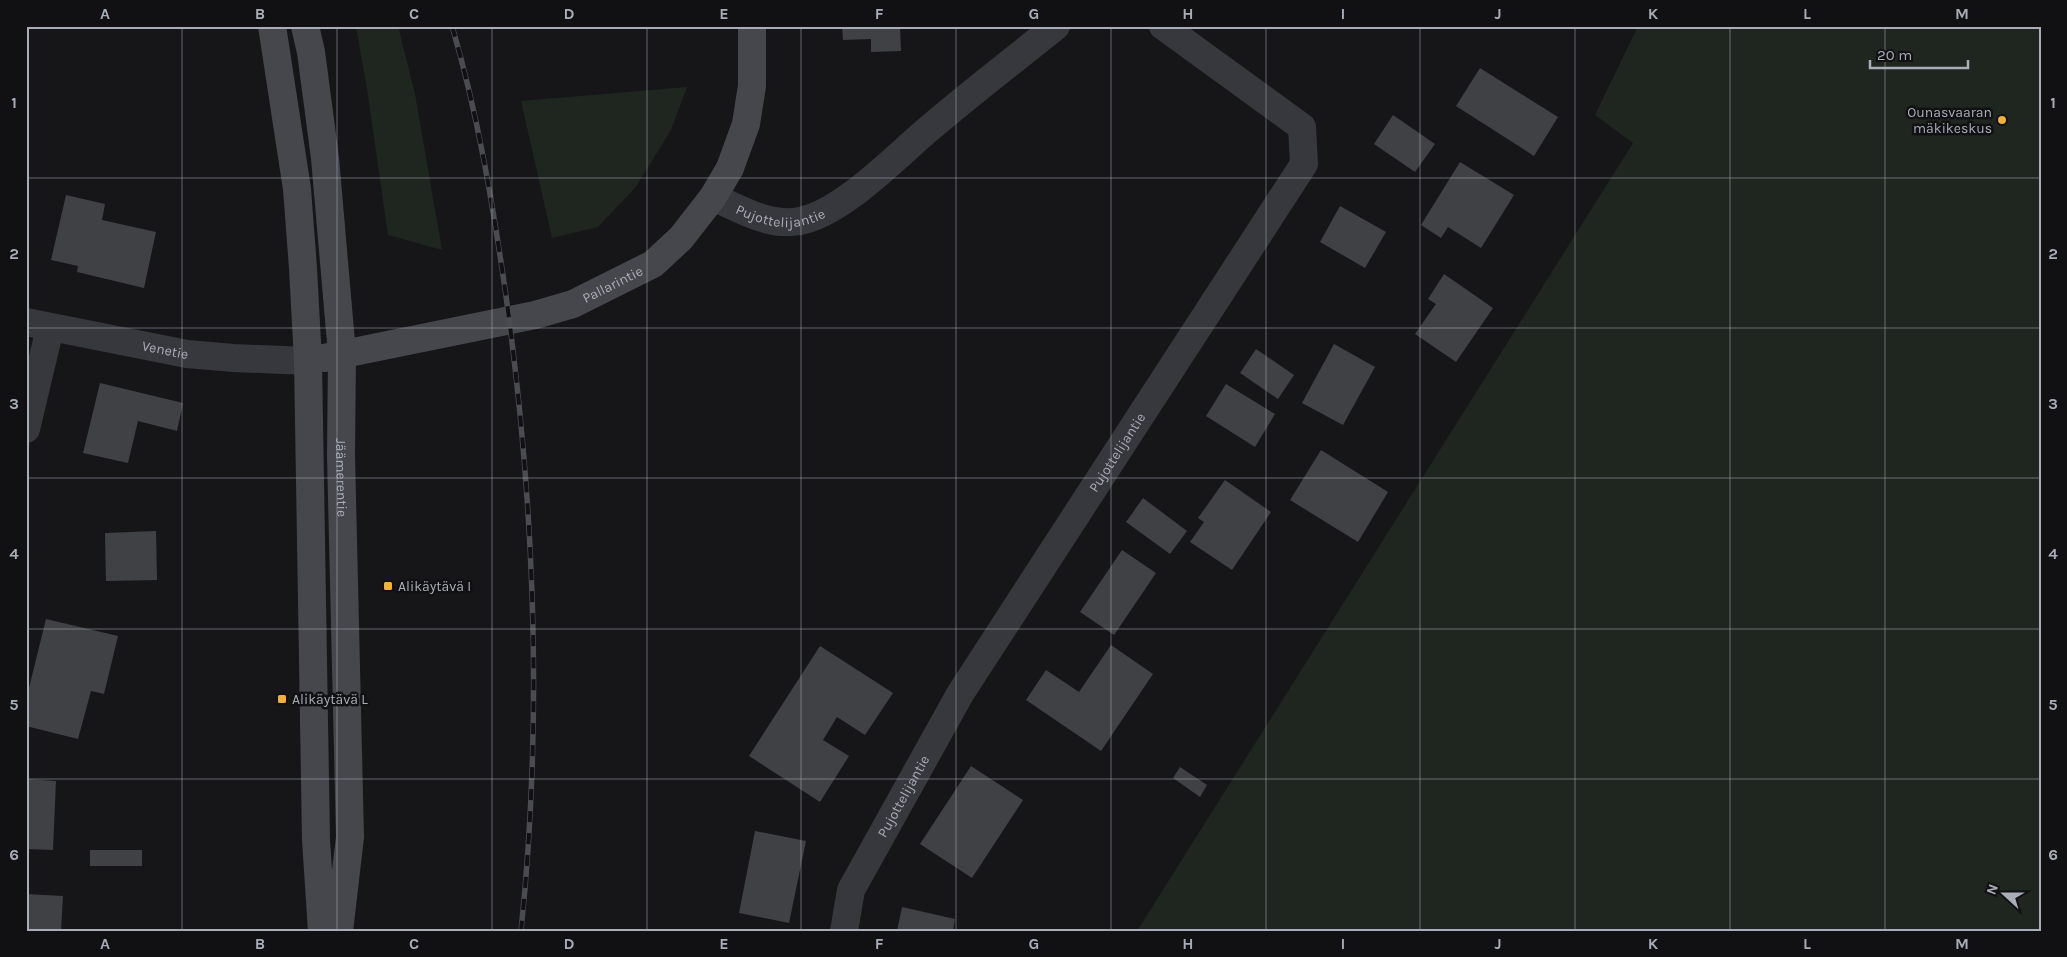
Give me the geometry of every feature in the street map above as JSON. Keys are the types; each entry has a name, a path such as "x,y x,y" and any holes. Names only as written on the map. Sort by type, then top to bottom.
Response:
{"main road":[{"path":"272,26 297,189 308,361 316,830 322,931"},
{"name":"Jäämerentie","path":"305,26 311,52 325,158 342,354 341,455 350,837 339,931"},
{"name":"Pallarintie","path":"308,361 535,316 572,304 653,264 681,238 713,198 730,168 746,124 752,86 752,26"}],"street":[{"name":"Pujottelijantie","path":"713,198 754,215 780,223 801,221 825,211 855,192 932,126 1056,26"},
{"name":"Pujottelijantie","path":"844,931 851,890 960,694 1304,164 1302,126 1163,26"},
{"name":"Venetie","path":"38,325 187,354 308,361"},
{"path":"26,428 38,325"}],"shaded area":[{"path":"356,26 398,26 415,94 442,250 388,235"},
{"path":"1638,26 2041,26 2041,931 1137,931 1633,143 1595,115"},
{"path":"687,87 671,130 635,188 598,227 552,238 521,101"}],"building":[{"path":"842,26 900,26 901,51 871,52 871,39 843,40"},
{"path":"1480,68 1558,117 1534,156 1456,106"},
{"path":"1393,115 1435,144 1415,172 1374,144"},
{"path":"1460,162 1514,195 1481,248 1448,227 1441,238 1421,225"},
{"path":"66,195 105,204 102,220 156,232 144,288 77,272 78,266 51,260"},
{"path":"1340,206 1386,232 1365,268 1320,242"},
{"path":"1444,274 1493,308 1456,362 1415,334 1436,304 1428,299"},
{"path":"1334,344 1375,367 1343,425 1302,403"},
{"path":"1256,349 1294,375 1278,399 1240,373"},
{"path":"100,383 183,403 177,431 138,421 128,463 83,453"},
{"path":"1226,384 1275,414 1255,447 1206,416"},
{"path":"1321,450 1388,492 1358,542 1290,500"},
{"path":"1225,480 1271,512 1232,570 1190,542 1204,522 1198,518"},
{"path":"1143,498 1187,531 1170,554 1126,522"},
{"path":"156,531 157,580 106,581 105,533"},
{"path":"1122,550 1156,573 1114,635 1080,612"},
{"path":"46,619 118,636 104,694 91,691 78,739 26,726 26,700"},
{"path":"1111,645 1153,674 1101,751 1026,700 1046,670 1079,692"},
{"path":"820,646 893,693 865,735 837,717 823,740 849,756 820,802 749,756"},
{"path":"971,766 1023,800 972,878 920,844"},
{"path":"1180,767 1207,785 1200,797 1173,778"},
{"path":"26,779 56,781 53,850 26,849"},
{"path":"755,831 806,841 789,923 739,913"},
{"path":"90,850 142,850 142,866 90,866"},
{"path":"26,894 63,896 61,931 26,931"},
{"path":"902,907 955,919 953,931 897,931"}],"railway":[{"path":"452,26 470,93 496,228 516,375 524,454 533,613 534,692 528,851 521,931"}],"place":[{"name":"Ounasvaaran mäkikeskus","path":"2002,120"},
{"name":"Alikäytävä I","path":"388,586"},
{"name":"Alikäytävä L","path":"282,699"}]}
